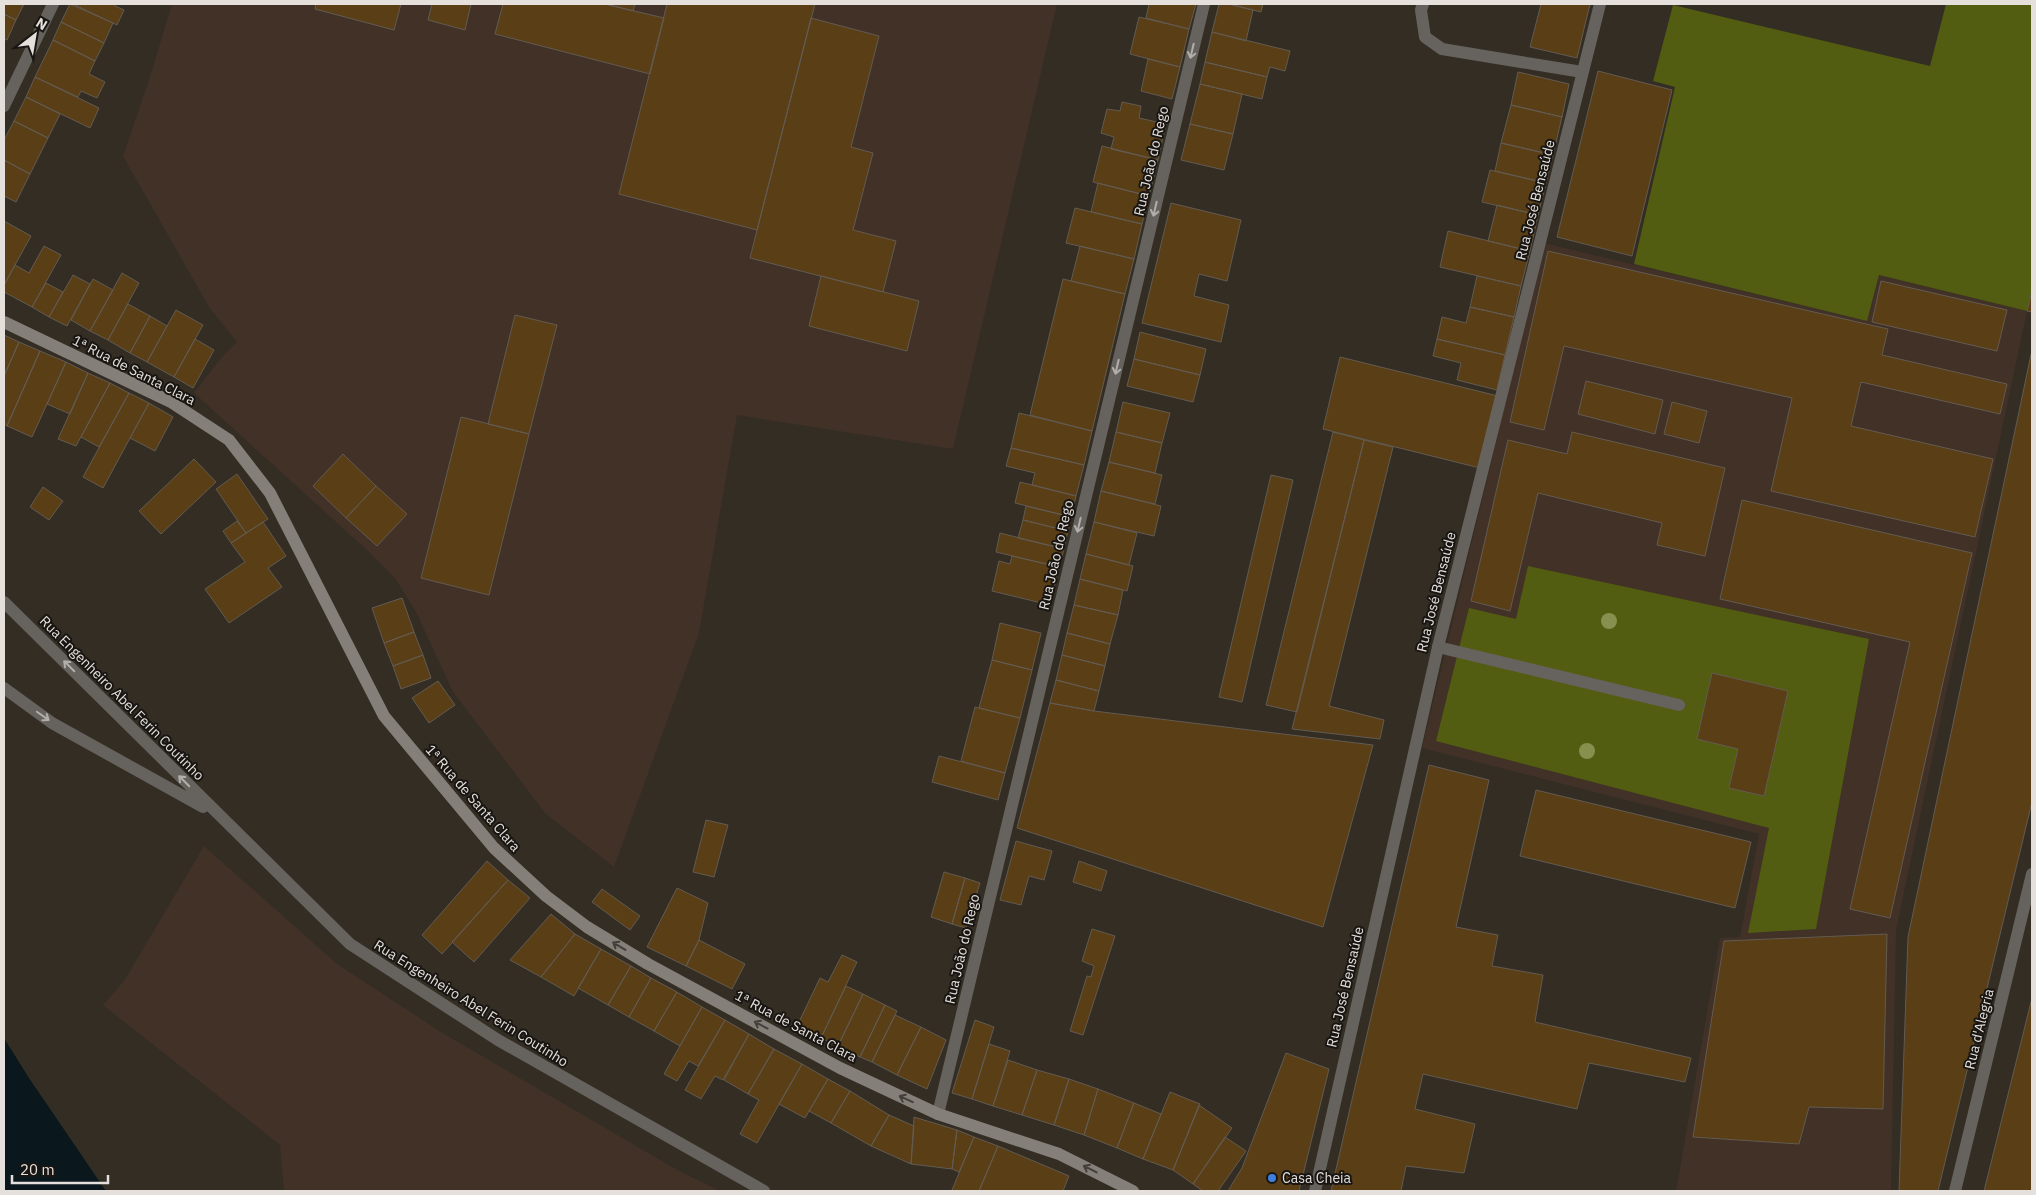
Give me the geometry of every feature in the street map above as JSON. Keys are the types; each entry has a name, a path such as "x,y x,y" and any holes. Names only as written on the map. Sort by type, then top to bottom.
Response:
{"main road":[{"name":"1ª Rua de Santa Clara","path":"4,322 171,402 229,440 270,493 384,716 494,848 546,896 587,927 648,964 840,1068 938,1114 1059,1154 1133,1191"}],"street":[{"path":"4,106 53,4"},
{"name":"Rua João do Rego","path":"938,1114 1204,4"},
{"path":"1423,4 1421,10 1425,38 1442,49 1582,72"},
{"name":"Rua José Bensaúde","path":"1315,1191 1438,647 1600,4"},
{"name":"Rua Engenheiro Abel Ferin Coutinho","path":"4,602 218,816 350,944 498,1040 764,1191"},
{"path":"1438,647 1679,704"},
{"name":"Rua Engenheiro Abel Ferin Coutinho","path":"4,688 52,723 218,816"},
{"name":"Rua d'Alegria","path":"1955,1191 2032,874"}],"shaded area":[{"path":"172,4 1057,4 953,449 737,415 699,633 614,867 545,813 453,692 416,612 395,578 368,551 194,393 222,357 237,342 209,307 123,156"},
{"path":"1544,243 1867,321 1879,275 2027,311 1896,930 1891,1191 1676,1191 1720,938 1740,937 1759,834 1422,748"},
{"path":"204,846 337,964 441,1032 679,1171 720,1191 284,1191 280,1145 103,1005 124,981"},
{"path":"4,1038 106,1191 4,1191"}],"green space":[{"path":"1946,4 2032,4 2032,291 2027,311 1879,275 1867,321 1634,264 1675,87 1653,81 1673,5 1930,66"},
{"path":"1528,566 1869,639 1816,929 1748,933 1769,828 1436,741 1469,608 1516,619"}],"pier":[{"path":"4,1036 108,1191 104,1188 29,1078"}],"building":[{"path":"4,4 24,4 16,20 4,14"},
{"path":"70,4 113,23 104,43 61,22"},
{"path":"73,4 116,4 115,6 124,10 117,25"},
{"path":"316,4 401,4 394,30 315,9"},
{"path":"432,4 471,4 465,30 428,20"},
{"path":"503,4 605,4 664,18 650,74 495,34"},
{"path":"605,4 635,4 633,11"},
{"path":"667,4 815,4 757,230 619,194"},
{"path":"1149,4 1196,4 1189,29 1146,18"},
{"path":"1219,4 1229,4 1253,10 1246,41 1212,32"},
{"path":"1229,4 1263,4 1261,12"},
{"path":"1541,4 1590,4 1577,58 1530,47"},
{"path":"4,14 16,20 7,40 4,39"},
{"path":"1139,17 1189,29 1180,67 1130,54"},
{"path":"811,18 879,36 851,147 873,153 853,230 896,241 883,292 750,258"},
{"path":"61,22 104,43 95,61 53,40"},
{"path":"1212,32 1290,51 1285,71 1270,67 1267,77 1205,62"},
{"path":"53,40 95,61 89,74 105,82 97,98 81,91 78,97 35,77"},
{"path":"1148,59 1180,67 1172,99 1141,91"},
{"path":"1205,62 1267,77 1262,99 1200,84"},
{"path":"1598,71 1672,90 1632,256 1557,237"},
{"path":"1518,72 1569,84 1562,117 1511,105"},
{"path":"35,77 99,108 90,128 26,97"},
{"path":"1200,84 1242,94 1233,134 1190,124"},
{"path":"26,97 60,114 48,138 14,121"},
{"path":"1122,102 1141,106 1139,118 1166,124 1158,160 1111,149 1114,137 1101,133 1107,109 1120,111"},
{"path":"1511,105 1562,117 1553,155 1501,143"},
{"path":"14,121 48,138 30,174 4,160 4,140"},
{"path":"1190,124 1233,134 1224,170 1181,160"},
{"path":"1501,143 1553,155 1546,183 1495,171"},
{"path":"1102,146 1158,160 1149,196 1093,182"},
{"path":"4,160 30,174 16,202 4,196"},
{"path":"1490,170 1546,183 1538,215 1482,202"},
{"path":"1098,183 1149,196 1142,224 1091,212"},
{"path":"1171,203 1241,220 1227,281 1199,274 1194,296 1229,305 1221,342 1142,323"},
{"path":"1497,205 1538,215 1530,251 1488,241"},
{"path":"1075,208 1142,224 1134,259 1066,243"},
{"path":"4,221 31,236 4,285"},
{"path":"1448,231 1530,251 1521,286 1440,267"},
{"path":"44,246 61,255 32,307 4,292 4,285 15,265 29,273"},
{"path":"1080,246 1134,259 1125,294 1071,281"},
{"path":"1548,251 1888,329 1882,355 2007,384 2000,414 1861,382 1851,426 1993,459 1975,537 1771,491 1792,398 1564,346 1544,430 1510,422"},
{"path":"122,273 139,283 108,340 90,331"},
{"path":"73,275 90,284 67,326 49,317"},
{"path":"821,276 919,301 907,351 809,326"},
{"path":"1477,276 1521,286 1514,317 1470,307"},
{"path":"93,279 113,290 90,331 71,320"},
{"path":"1063,279 1125,294 1092,431 1030,415"},
{"path":"1881,281 2007,310 1997,351 1872,322"},
{"path":"46,283 63,292 49,317 32,307"},
{"path":"2032,291 2032,312 2027,311"},
{"path":"128,304 150,316 130,353 108,340"},
{"path":"1470,307 1514,317 1505,355 1437,339 1442,317 1466,323"},
{"path":"176,310 203,325 174,377 147,362"},
{"path":"515,315 557,325 529,434 488,424"},
{"path":"150,316 167,326 147,362 130,353"},
{"path":"1140,332 1206,349 1200,375 1134,359"},
{"path":"4,335 19,342 4,376"},
{"path":"195,339 214,350 193,388 174,377"},
{"path":"1437,339 1505,355 1497,390 1457,380 1461,363 1433,356"},
{"path":"19,342 40,351 7,426 4,424 4,376"},
{"path":"2032,350 2032,802 1938,1191 1899,1191 1908,937"},
{"path":"40,351 66,362 32,437 7,426"},
{"path":"1340,357 1498,396 1480,468 1323,429"},
{"path":"1134,359 1200,375 1193,402 1127,386"},
{"path":"66,362 88,373 70,414 47,404"},
{"path":"88,373 110,383 76,446 58,439"},
{"path":"1586,381 1663,400 1655,434 1578,414"},
{"path":"110,383 129,393 99,447 81,437"},
{"path":"129,393 149,403 103,488 83,477"},
{"path":"1123,402 1170,413 1162,443 1116,432"},
{"path":"1672,402 1707,411 1699,443 1664,434"},
{"path":"149,403 173,417 155,451 130,438"},
{"path":"1019,413 1092,431 1084,465 1011,448"},
{"path":"461,417 529,434 489,595 421,578"},
{"path":"1116,432 1162,443 1155,473 1109,462"},
{"path":"1333,432 1364,440 1297,712 1266,705"},
{"path":"1572,432 1725,468 1705,556 1657,545 1662,523 1538,493 1510,611 1471,601 1508,440 1567,454"},
{"path":"1364,440 1393,447 1329,706 1384,720 1380,739 1292,729"},
{"path":"1011,448 1084,465 1076,496 1032,485 1035,473 1006,466"},
{"path":"343,454 376,486 346,518 313,486"},
{"path":"194,459 216,482 161,534 139,511"},
{"path":"1109,462 1162,475 1155,504 1101,491"},
{"path":"237,474 268,519 246,533 216,489"},
{"path":"1271,475 1293,480 1242,702 1219,697"},
{"path":"1020,482 1076,496 1071,517 1015,503"},
{"path":"376,486 407,514 377,546 346,518"},
{"path":"43,487 63,501 49,520 30,507"},
{"path":"1101,491 1161,506 1154,536 1094,522"},
{"path":"1742,500 1972,553 1890,918 1850,909 1910,642 1720,599"},
{"path":"1026,506 1071,517 1068,531 1023,520"},
{"path":"1023,520 1068,531 1064,549 1018,538"},
{"path":"237,521 246,533 231,543 223,531"},
{"path":"263,522 286,556 268,568 282,587 229,623 205,589 245,562 231,543"},
{"path":"1094,522 1137,533 1129,565 1086,554"},
{"path":"1000,533 1064,549 1059,567 996,552"},
{"path":"1086,554 1133,566 1127,591 1080,579"},
{"path":"1012,556 1059,567 1050,605 992,591 999,561 1010,564"},
{"path":"1080,579 1123,590 1118,615 1074,605"},
{"path":"402,598 414,632 384,643 372,608"},
{"path":"1074,605 1118,615 1110,644 1067,633"},
{"path":"1000,623 1041,633 1032,670 992,660"},
{"path":"414,632 423,655 393,666 384,643"},
{"path":"1067,633 1110,644 1105,666 1062,655"},
{"path":"423,655 431,678 401,689 393,666"},
{"path":"1062,655 1105,666 1099,691 1056,680"},
{"path":"992,660 1032,670 1020,718 979,708"},
{"path":"1712,673 1788,691 1764,796 1729,788 1738,749 1697,739"},
{"path":"1056,680 1099,691 1094,711 1050,703"},
{"path":"438,681 455,705 429,723 412,698"},
{"path":"1050,703 1094,711 1373,745 1323,927 1017,828"},
{"path":"975,707 1020,718 1005,773 961,761"},
{"path":"939,756 1005,773 998,800 932,782"},
{"path":"1429,765 1489,780 1456,927 1498,935 1492,966 1543,975 1535,1022 1691,1058 1685,1082 1589,1063 1577,1109 1423,1074 1415,1109 1475,1124 1464,1173 1406,1166 1401,1191 1331,1191"},
{"path":"1536,790 1751,842 1735,908 1520,856"},
{"path":"706,820 728,825 714,877 693,872"},
{"path":"1016,841 1052,851 1044,880 1029,876 1021,905 1000,900"},
{"path":"487,861 508,880 442,954 422,935"},
{"path":"1079,861 1107,871 1101,891 1073,882"},
{"path":"944,872 965,878 952,924 931,917"},
{"path":"965,878 980,883 966,928 952,924"},
{"path":"508,880 530,898 474,962 452,942"},
{"path":"677,888 708,903 699,940 686,966 647,947"},
{"path":"602,889 640,916 630,930 592,902"},
{"path":"551,914 575,934 541,977 510,960"},
{"path":"1092,929 1115,936 1083,1035 1070,1031 1087,976 1091,977 1094,966 1082,961"},
{"path":"575,934 601,949 574,996 541,977"},
{"path":"1887,934 1883,1109 1809,1107 1799,1144 1693,1137 1724,941"},
{"path":"699,940 745,964 732,989 686,966"},
{"path":"601,949 631,966 608,1005 578,988"},
{"path":"842,955 857,962 821,1038 797,1026 820,978 828,982"},
{"path":"631,966 651,978 629,1017 608,1005"},
{"path":"651,978 677,992 654,1031 629,1017"},
{"path":"846,986 863,994 838,1046 821,1038"},
{"path":"677,992 702,1007 680,1046 654,1031"},
{"path":"863,994 885,1005 860,1057 838,1046"},
{"path":"2032,998 2032,1191 1984,1191"},
{"path":"885,1005 897,1011 872,1062 860,1057"},
{"path":"702,1007 725,1020 698,1066 689,1061 677,1081 664,1074"},
{"path":"895,1015 921,1027 897,1075 872,1062"},
{"path":"725,1020 749,1034 723,1080 715,1076 701,1099 685,1090"},
{"path":"975,1020 994,1027 972,1099 952,1093"},
{"path":"921,1027 946,1040 927,1089 897,1075"},
{"path":"749,1034 774,1049 748,1094 724,1080"},
{"path":"989,1044 1010,1051 993,1106 972,1099"},
{"path":"774,1049 802,1064 757,1143 740,1134 759,1100 748,1094"},
{"path":"1286,1053 1329,1069 1299,1191 1228,1191 1242,1168"},
{"path":"1008,1060 1037,1070 1022,1115 993,1106"},
{"path":"802,1064 828,1079 805,1118 779,1104"},
{"path":"1037,1070 1069,1079 1054,1125 1022,1115"},
{"path":"828,1079 850,1091 831,1123 809,1111"},
{"path":"1069,1079 1098,1089 1084,1135 1054,1125"},
{"path":"1098,1089 1134,1103 1117,1148 1084,1135"},
{"path":"850,1091 889,1115 871,1146 831,1123"},
{"path":"1170,1092 1200,1104 1173,1170 1143,1159"},
{"path":"1134,1103 1161,1114 1143,1159 1117,1148"},
{"path":"1199,1105 1232,1128 1193,1184 1173,1170"},
{"path":"889,1115 914,1126 911,1164 871,1146"},
{"path":"914,1117 957,1130 952,1169 911,1164"},
{"path":"957,1130 974,1137 959,1172 952,1169"},
{"path":"974,1137 998,1146 979,1191 952,1190"},
{"path":"1225,1137 1246,1151 1218,1191 1203,1191 1193,1184"},
{"path":"998,1146 1069,1176 1063,1191 979,1191"}],"place":[{"name":"Casa Cheia","path":"1272,1178"}]}
